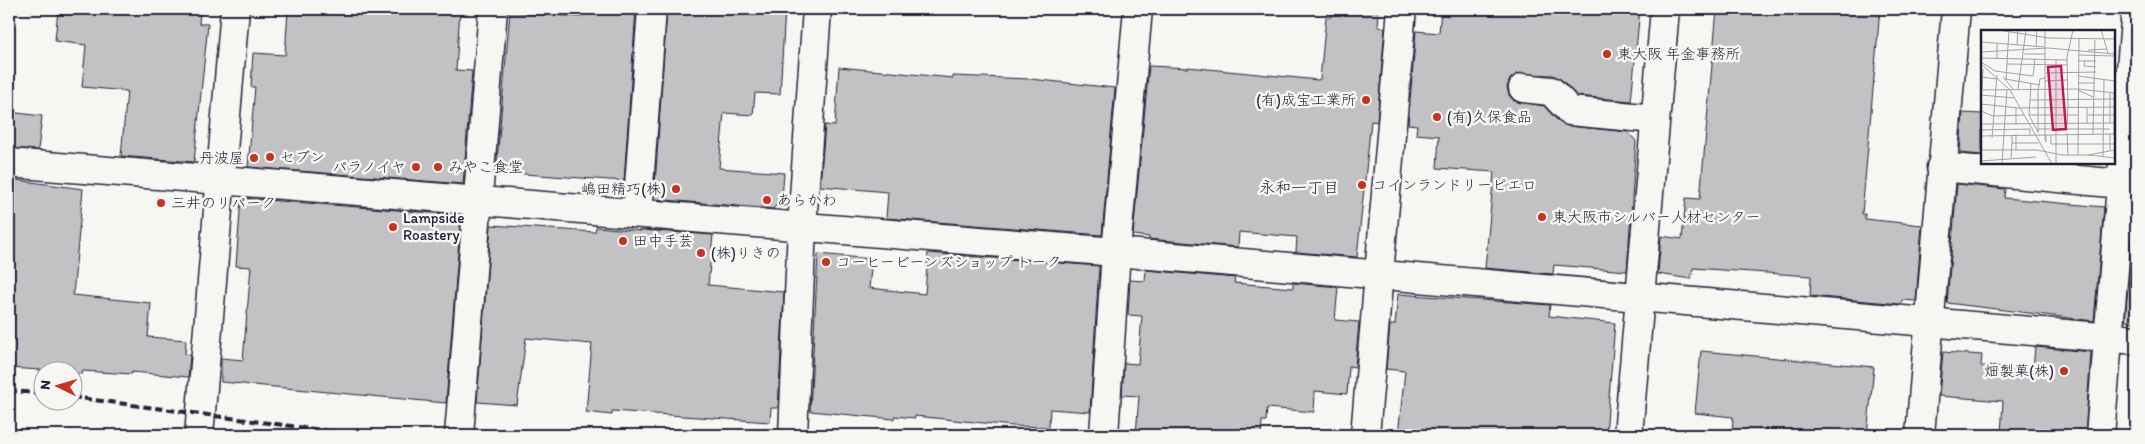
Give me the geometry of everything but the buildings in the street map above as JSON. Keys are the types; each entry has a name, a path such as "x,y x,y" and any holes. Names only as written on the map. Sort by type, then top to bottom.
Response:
{"street":[{"path":"199,435 235,9"},
{"path":"459,435 493,9"},
{"path":"637,213 652,9"},
{"path":"793,435 802,226 817,9"},
{"path":"1104,435 1116,252 1138,9"},
{"path":"1365,435 1402,9"},
{"path":"1628,435 1665,9"},
{"path":"1920,435 1941,167 1956,9"},
{"path":"2100,435 2136,9"},
{"path":"1523,88 1551,91 1570,111 1655,119"},
{"path":"9,163 220,181 479,199 1116,252 2136,340"},
{"path":"1941,167 2121,184"}],"railway":[{"path":"9,391 32,392"},
{"path":"82,398 359,435"}],"place":[{"name":"東大阪 年金事務所","path":"1607,54"},
{"name":"(有)成宝工業所","path":"1366,100"},
{"name":"(有)久保食品","path":"1437,117"},
{"name":"セブン","path":"270,157"},
{"name":"丹波屋","path":"254,158"},
{"name":"パラノイヤ","path":"416,167"},
{"name":"みやこ食堂","path":"438,167"},
{"name":"コインランドリーピエロ","path":"1362,185"},
{"name":"嶋田精巧(株)","path":"676,189"},
{"name":"あらかわ","path":"767,200"},
{"name":"三井のリパーク","path":"161,203"},
{"name":"東大阪市シルバー人材センター","path":"1542,217"},
{"name":"Lampside Roastery","path":"393,227"},
{"name":"田中手芸","path":"623,241"},
{"name":"(株)りきの","path":"701,253"},
{"name":"コーヒービーンズショップ トーク","path":"826,262"},
{"name":"畑製菓(株)","path":"2064,371"}],"district":[{"name":"永和一丁目","path":"1299,187"}]}
